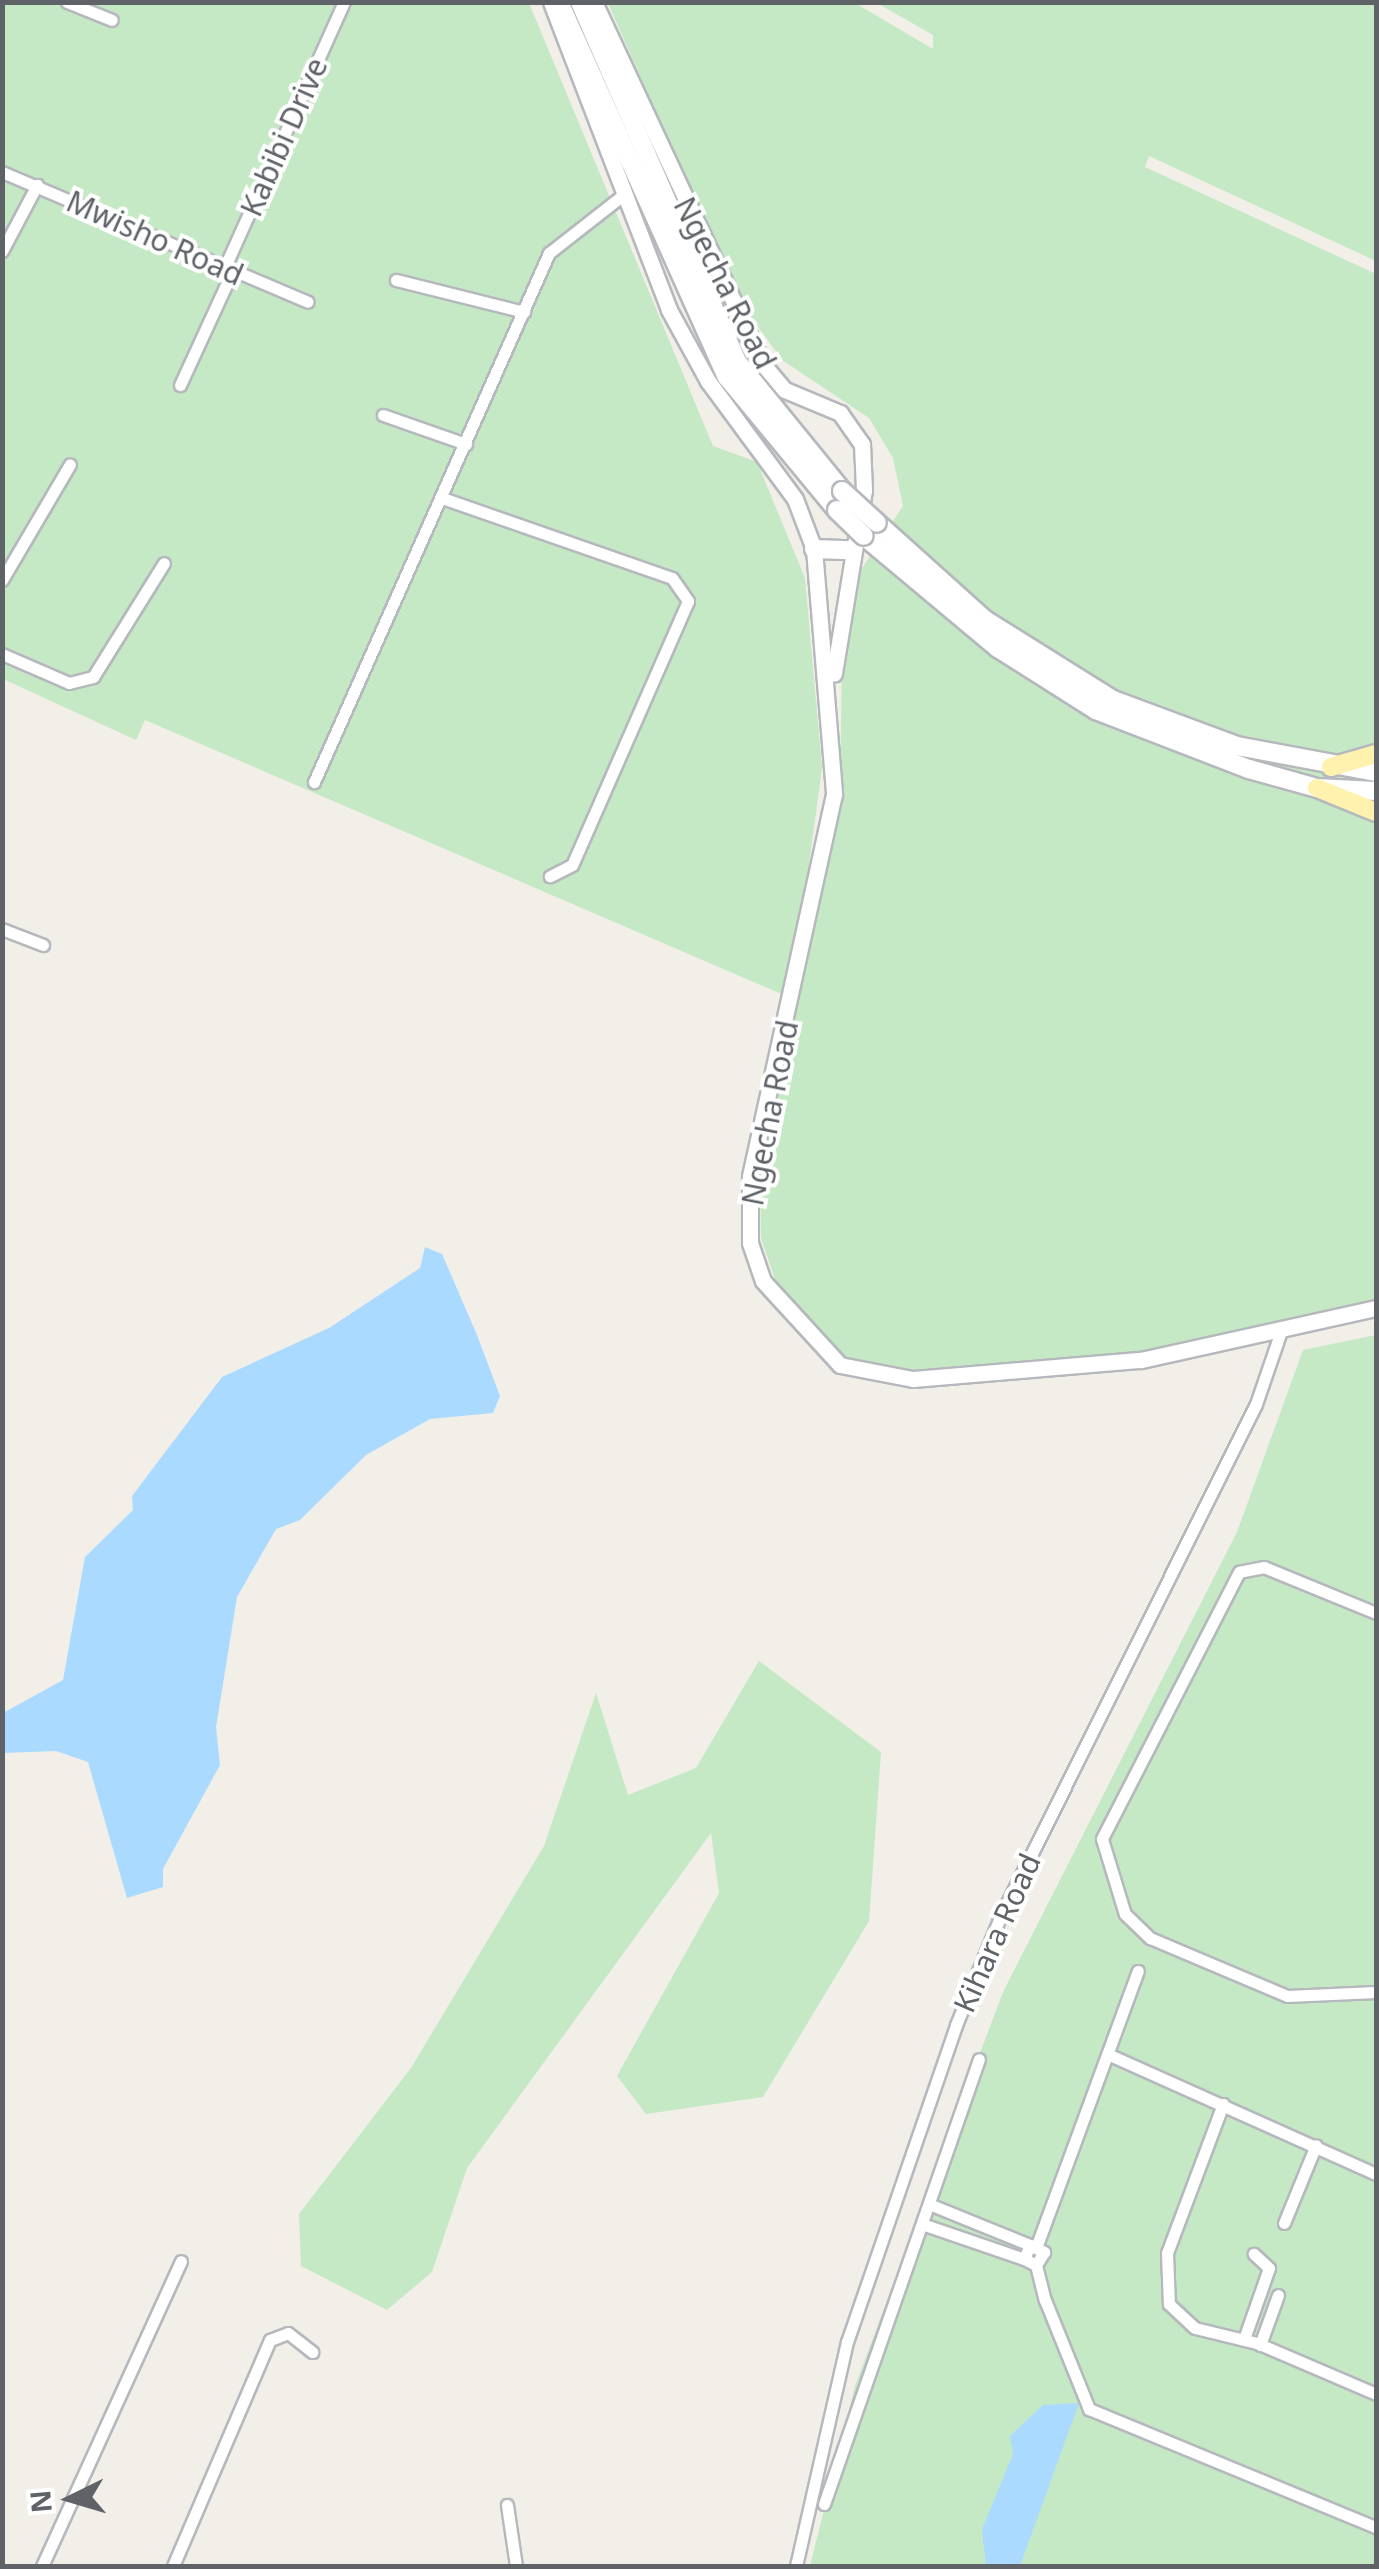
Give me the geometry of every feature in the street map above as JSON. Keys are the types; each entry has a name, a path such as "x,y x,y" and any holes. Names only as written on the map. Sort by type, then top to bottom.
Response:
{"main road":[{"path":"559,2 732,370 840,500 1062,691 1151,736 1318,788 1376,812"},
{"path":"580,2 732,370"},
{"path":"870,529 985,620 1078,682 1195,732 1331,766 1376,772"},
{"path":"814,550 850,550"},
{"path":"1331,766 1376,754"},
{"path":"1318,788 1376,791"}],"street":[{"path":"67,2 112,20"},
{"name":"Kabibi Drive","path":"180,385 344,2"},
{"name":"Ngecha Road","path":"551,2 623,195 698,365 795,500 814,550 832,708"},
{"name":"Ngecha Road","path":"594,2 762,363 785,390 826,404 858,435 866,474 850,550 832,708 829,824 748,1200 756,1264 781,1306 840,1364 884,1378 1106,1366 1376,1308"},
{"name":"Mwisho Road","path":"2,172 227,273 308,302"},
{"path":"2,251 36,185"},
{"path":"314,782 445,499 556,243 623,195"},
{"path":"396,280 524,312"},
{"path":"383,416 466,444"},
{"path":"2,580 70,464"},
{"path":"445,499 672,578 688,601 572,865 550,876"},
{"path":"2,654 68,682 93,677 164,563"},
{"path":"2,929 42,945"},
{"name":"Kihara Road","path":"796,2566 848,2342 956,2025 1064,1785 1256,1404 1281,1330"},
{"path":"1376,1613 1264,1567 1239,1572 1102,1839 1126,1914 1150,1938 1287,1996 1376,1992"},
{"path":"1138,1971 1112,2056 1033,2245 1030,2262 1089,2409 1376,2528"},
{"path":"1112,2056 1376,2174"},
{"path":"824,2504 979,2059"},
{"path":"1223,2104 1167,2253 1164,2290 1195,2328 1244,2339 1376,2394"},
{"path":"1284,2224 1316,2144"},
{"path":"922,2224 1030,2262 1044,2255 1033,2245 929,2204"},
{"path":"1244,2339 1269,2268 1254,2254"},
{"path":"42,2566 181,2261"},
{"path":"1260,2345 1278,2295"},
{"path":"173,2566 270,2340 288,2333 312,2352"},
{"path":"507,2505 516,2566"}],"green space":[{"path":"3,3 529,3 713,446 757,462 805,578 822,768 791,998 145,720 136,740 3,679"},
{"path":"608,3 855,3 933,49 933,35 877,3 1376,3 1376,261 1149,156 1145,167 1376,274 1376,1302 1192,1347 909,1370 845,1358 807,1327 775,1279 761,1238 760,1175 840,799 842,653 855,579 903,506 893,458 869,418 782,360 738,299"},
{"path":"1376,1335 1376,2566 810,2566 855,2386 1003,1992 1237,1532 1303,1350"},
{"path":"759,1661 881,1752 869,1921 763,2097 646,2114 617,2076 719,1893 711,1833 467,2168 432,2272 387,2310 301,2266 299,2214 411,2068 544,1846 596,1693 628,1795 696,1768"}],"water":[{"path":"425,1247 442,1254 477,1335 500,1396 493,1413 430,1419 366,1455 300,1520 276,1529 237,1597 216,1727 220,1765 163,1869 163,1887 127,1898 88,1762 56,1751 3,1753 3,1713 63,1680 85,1557 133,1510 132,1496 222,1377 329,1328 420,1268"},
{"path":"1079,2403 1020,2566 986,2566 982,2529 1013,2454 1010,2436 1043,2405"}]}
